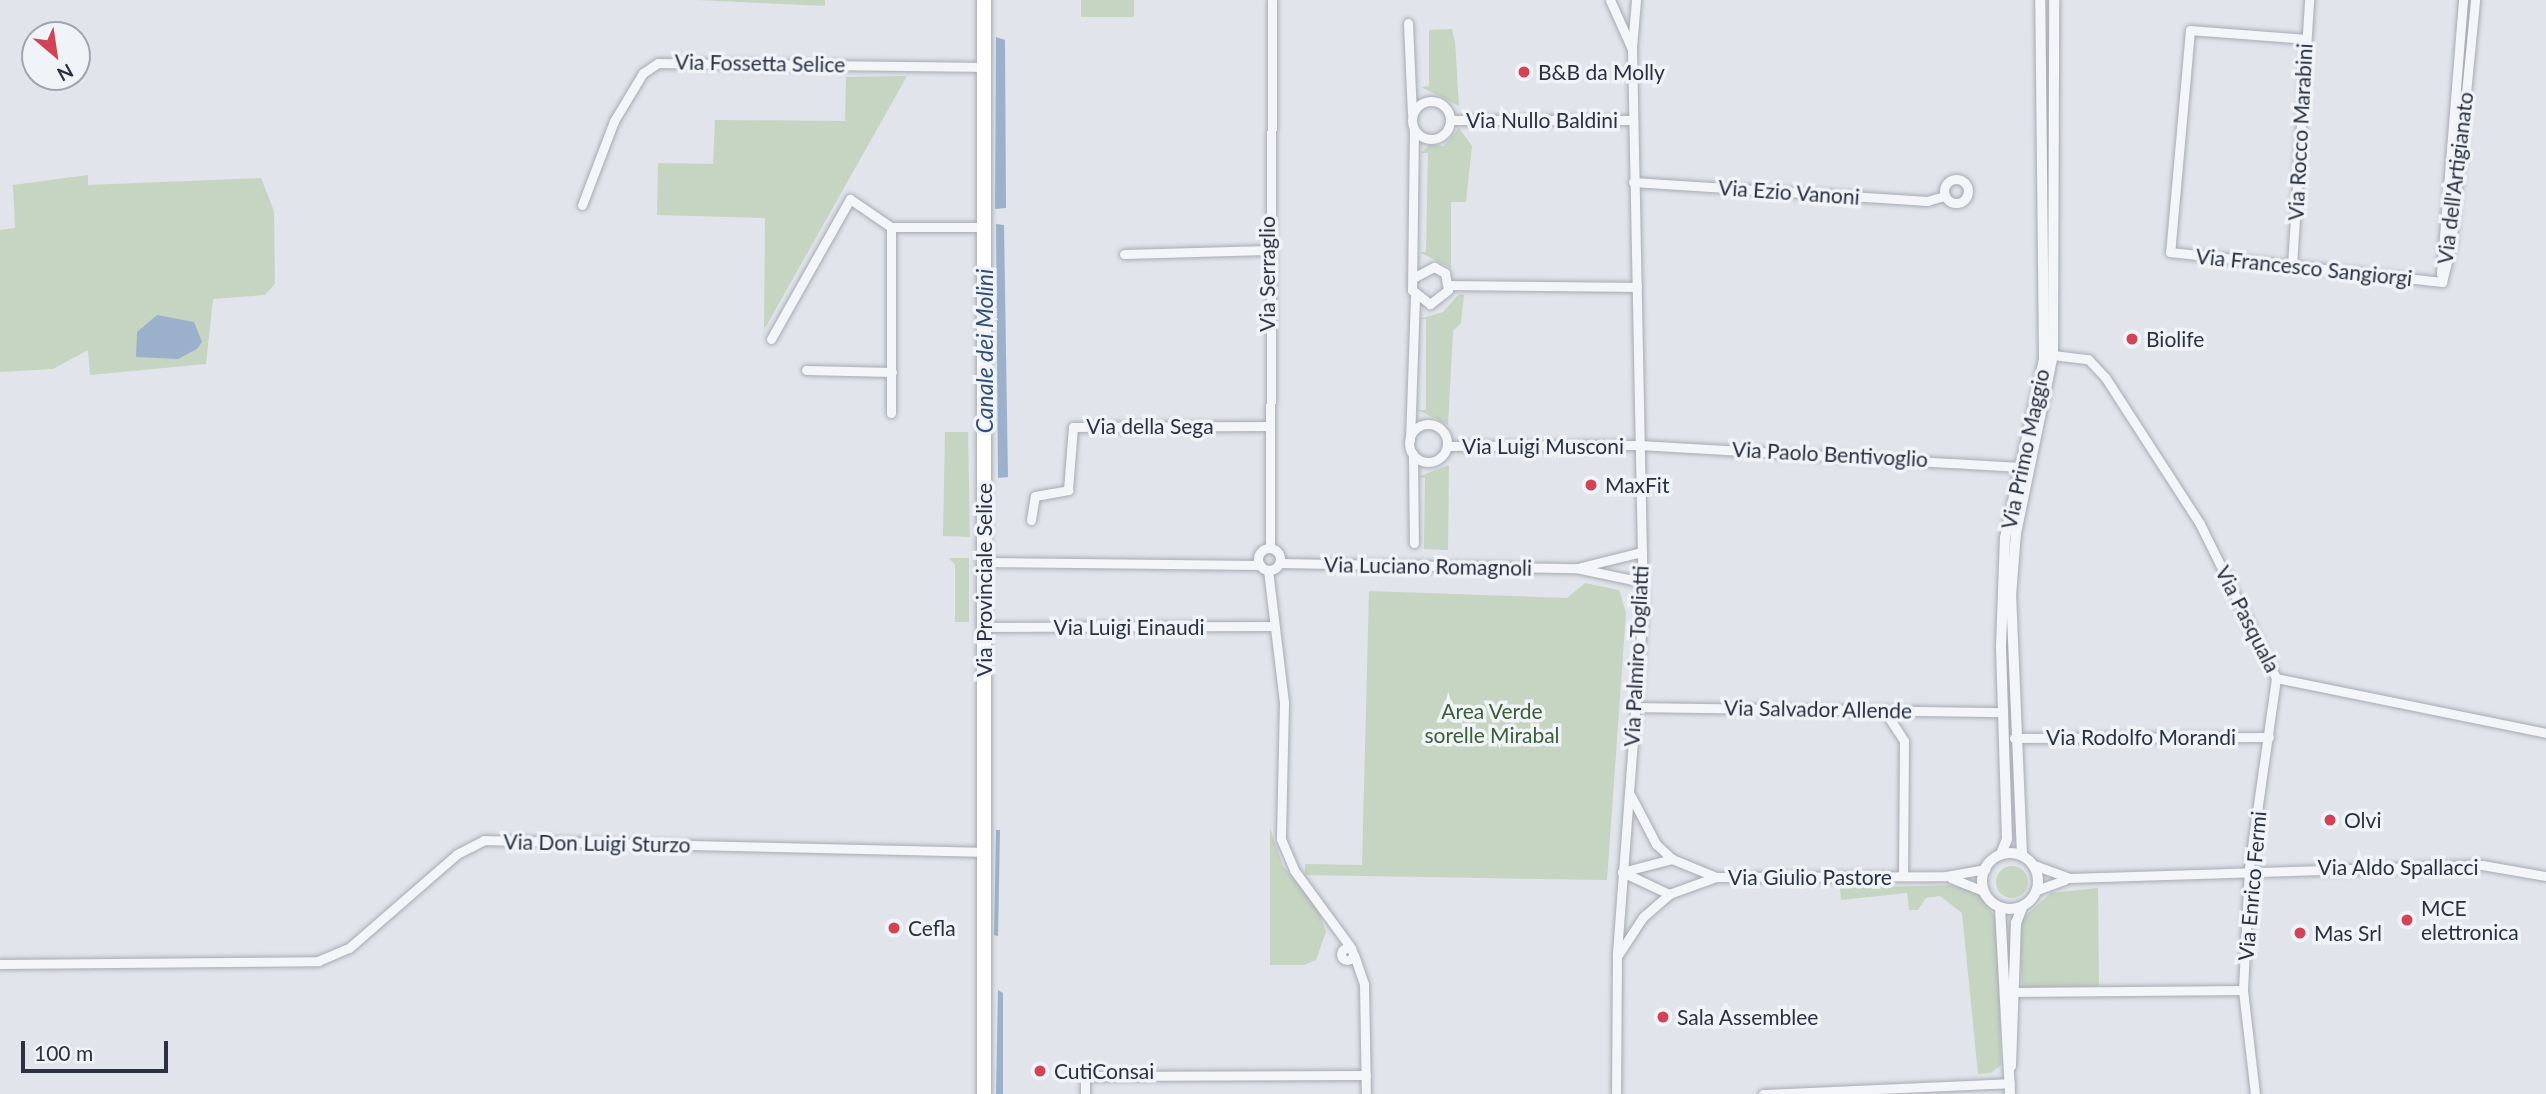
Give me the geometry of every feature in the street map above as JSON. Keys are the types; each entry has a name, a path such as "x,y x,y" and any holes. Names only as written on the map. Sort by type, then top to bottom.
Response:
{"main road":[{"name":"Via Provinciale Selice","path":"984,0 984,1094"}],"street":[{"name":"Via Serraglio","path":"1270,547 1268,250 1272,0"},
{"name":"Via Palmiro Togliatti","path":"1610,0 1632,49"},
{"name":"Via Palmiro Togliatti","path":"1616,1094 1617,957 1642,582 1633,182 1632,49 1636,0"},
{"name":"Via Primo Maggio","path":"2001,854 2007,839 2002,712 2006,538 2044,359 2040,0"},
{"name":"Via Primo Maggio","path":"2022,855 2014,737 2015,545 2053,355 2054,0"},
{"name":"Via Rocco Marabini","path":"2292,265 2309,0"},
{"name":"Via dell'Artigianato","path":"2442,282 2463,0"},
{"name":"Via dell'Artigianato","path":"2442,282 2475,0"},
{"path":"1408,23 1414,129 1415,295 1410,440 1413,454 1414,543"},
{"name":"Via Francesco Sangiorgi","path":"2306,39 2190,30 2170,252 2442,282"},
{"name":"Via Fossetta Selice","path":"582,205 614,121 643,74 658,63 984,67"},
{"name":"Via Nullo Baldini","path":"1412,114 1419,104 1437,102 1450,120"},
{"name":"Via Nullo Baldini","path":"1450,120 1633,120"},
{"name":"Via Nullo Baldini","path":"1414,129 1436,139 1450,120"},
{"name":"Via Ezio Vanoni","path":"1633,182 1927,201 1945,197"},
{"path":"771,339 850,199 891,227 984,227"},
{"path":"891,227 891,413"},
{"path":"1124,254 1268,250"},
{"path":"1413,278 1434,267 1449,285 1637,287"},
{"path":"1415,295 1436,303 1449,285"},
{"name":"Via Pasquala","path":"2053,355 2088,359 2105,377 2200,524 2276,678 2546,733"},
{"path":"806,370 892,372"},
{"name":"Via Luigi Musconi","path":"1410,440 1422,425 1435,425 1447,446"},
{"name":"Via della Sega","path":"1031,520 1035,496 1068,490 1073,427 1268,426"},
{"name":"Via Paolo Bentivoglio","path":"1639,445 2020,467"},
{"name":"Via Luigi Musconi","path":"1413,454 1430,462 1447,446 1639,445"},
{"path":"984,562 1264,568 1280,563 1270,547 1258,555 1264,568 1284,703 1281,839 1294,870 1345,937 1349,953 1362,978 1366,1094"},
{"name":"Via Luciano Romagnoli","path":"1576,568 1642,552"},
{"name":"Via Luciano Romagnoli","path":"1280,563 1576,568 1642,582"},
{"name":"Via Luigi Einaudi","path":"984,628 1274,626"},
{"name":"Via Enrico Fermi","path":"2255,1094 2243,990 2249,868 2276,678"},
{"name":"Via Salvador Allende","path":"1635,706 2002,712"},
{"name":"Via Giulio Pastore","path":"1884,710 1904,741 1903,876"},
{"name":"Via Rodolfo Morandi","path":"2014,737 2269,737"},
{"name":"Via Giulio Pastore","path":"1629,789 1640,823 1672,859 1716,877"},
{"name":"Via Don Luigi Sturzo","path":"0,964 318,961 349,948 457,854 484,840 984,852"},
{"path":"2009,1083 2000,908 1984,891 1985,869 2001,854 2022,855 2034,865 2069,878"},
{"path":"1622,872 1672,859"},
{"path":"2034,865 2037,890"},
{"name":"Via Aldo Spallacci","path":"2069,878 2249,868 2482,865 2546,876"},
{"name":"Via Giulio Pastore","path":"1617,957 1643,918 1669,894 1716,877 1946,876 1985,869"},
{"path":"1622,872 1669,894"},
{"name":"Via Giulio Pastore","path":"1946,876 1984,891"},
{"path":"2009,1083 2016,992 2016,923 2022,907 2037,890 2069,878"},
{"path":"2000,908 2022,907"},
{"path":"2016,992 2243,990"},
{"path":"1086,1094 1086,1076 1366,1075"},
{"path":"1763,1094 2009,1083"}],"green space":[{"path":"697,0 825,0 825,6"},
{"path":"1081,0 1134,0 1134,17 1081,17"},
{"path":"1452,29 1459,106 1421,87 1429,86 1429,30"},
{"path":"907,76 764,330 765,218 657,215 658,163 713,164 715,120 845,121 846,77"},
{"path":"1459,128 1472,146 1466,202 1451,202 1451,268 1419,252 1426,252 1428,153 1421,153 1429,145 1444,146"},
{"path":"88,175 88,185 261,178 274,211 275,284 265,295 213,299 206,364 90,375 88,350 53,369 0,372 0,230 15,228 13,185"},
{"path":"1459,294 1464,295 1461,323 1453,331 1448,425 1418,410 1426,410 1426,319 1420,319 1443,312"},
{"path":"945,432 968,432 970,537 943,536"},
{"path":"1449,465 1448,550 1424,549 1425,478 1418,477"},
{"path":"949,558 969,558 969,622 955,622 955,565"},
{"name":"Area Verde sorelle Mirabal","path":"1585,583 1619,590 1626,613 1607,880 1305,875 1305,864 1362,865 1369,591 1567,598"},
{"path":"1270,828 1283,866 1318,909 1326,932 1316,960 1304,965 1270,965"},
{"path":"2012,866 2024,870 2028,882 2024,894 2012,898 2000,894 1996,882 2000,870"},
{"path":"1957,885 1980,895 1998,921 2001,1065 1991,1073 1978,1074 1962,913 1940,896 1926,898 1918,910 1909,910 1907,893 1841,900 1840,888"},
{"path":"2098,888 2099,986 2022,988 2019,921 2051,893"}],"water":[{"path":"996,37 1005,40 1006,208 995,209"},
{"path":"996,224 1004,225 1008,477 998,478"},
{"path":"157,315 194,322 202,342 197,349 178,359 136,357 137,332"},
{"path":"996,830 1000,830 998,936 994,935"},
{"path":"998,990 1003,993 1003,1094 996,1094"}],"place":[{"name":"B&B da Molly","path":"1524,72"},
{"name":"Biolife","path":"2132,339"},
{"name":"MaxFit","path":"1591,485"},
{"name":"Olvi","path":"2330,820"},
{"name":"MCE elettronica","path":"2407,920"},
{"name":"Cefla","path":"894,928"},
{"name":"Mas Srl","path":"2300,933"},
{"name":"Sala Assemblee","path":"1663,1017"},
{"name":"CutiConsai","path":"1040,1071"}],"water label":[{"name":"Canale dei Molini","path":"984,351"}]}
